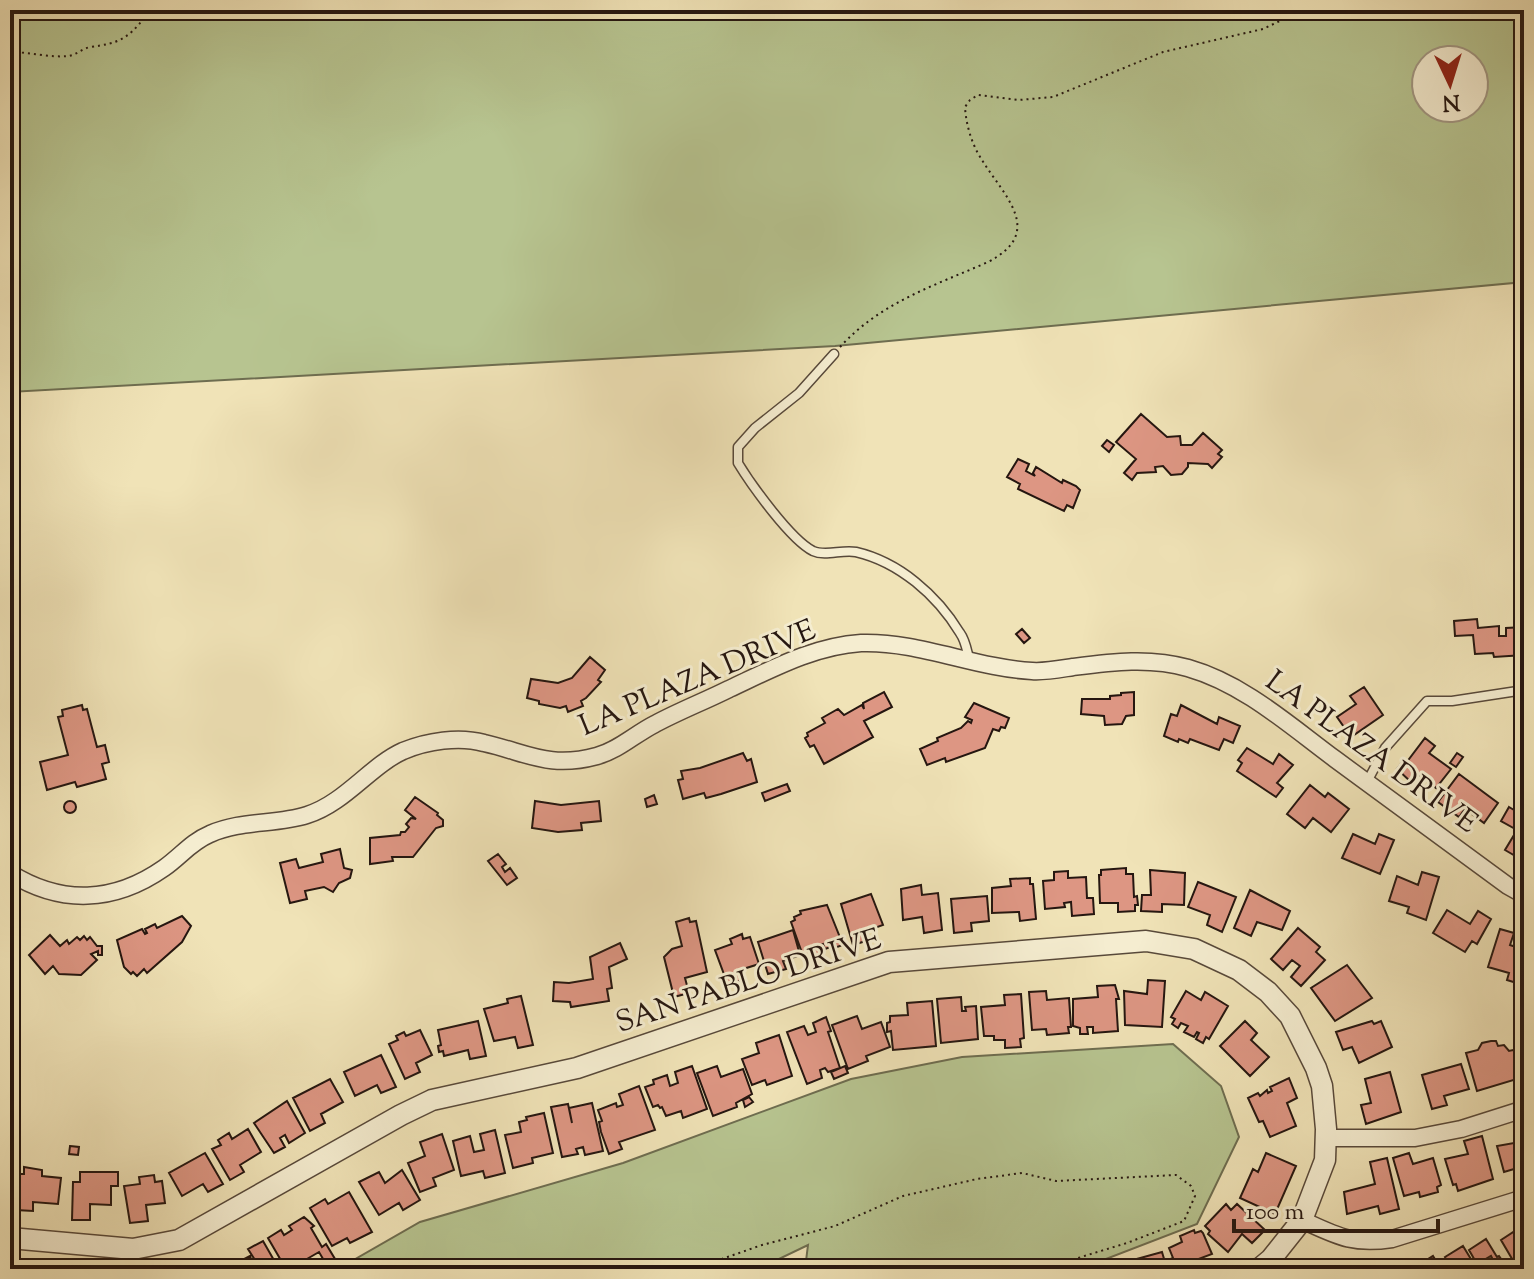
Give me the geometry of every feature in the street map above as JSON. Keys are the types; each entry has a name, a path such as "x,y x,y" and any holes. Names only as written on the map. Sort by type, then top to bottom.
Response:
{"street":[{"name":"LA PLAZA DRIVE","path":"10,873 32,886 67,896 92,896 122,890 164,868 190,844 214,832 234,826 305,816 327,807 402,751 445,740 481,742 532,759 553,762 597,756 628,742 652,725 793,659 825,648 886,643 970,662 1035,672 1132,660 1187,668 1243,691 1524,895"},
{"name":"SAN PABLO DRIVE","path":"10,1238 133,1249 179,1240 432,1100 577,1068 889,962 1146,941 1194,949 1239,970 1268,992 1289,1015 1316,1068 1322,1086 1325,1160 1302,1220 1271,1259 1259,1269"},
{"path":"1326,1138 1415,1138 1461,1129 1524,1109"},
{"path":"1302,1220 1345,1240 1370,1242 1392,1239 1524,1198"}],"lane":[{"path":"834,354 799,393 751,432 738,447 738,463 798,542 817,553 852,551 878,559 901,571 925,590 962,635 970,662"},
{"path":"1367,782 1385,748 1427,701 1452,701 1524,690"}],"path":[{"path":"10,19 30,12 54,10"},
{"path":"79,10 98,10"},
{"path":"10,52 73,56 86,47 115,44 134,31 145,17 139,10"},
{"path":"834,354 854,332 895,302 996,258 1011,243 1018,228 1017,214 980,157 971,137 965,107 973,97 982,95 1019,100 1053,97 1163,52 1263,29 1303,10"},
{"path":"693,1269 762,1245 835,1226 903,1196 977,1179 1022,1173 1056,1181 1091,1181 1148,1174 1176,1175 1191,1186 1195,1196 1184,1221 1127,1243 1042,1269"}],"green space":[{"path":"10,10 1524,10 1524,282 835,346 10,392"},
{"path":"1173,1044 1221,1086 1239,1137 1197,1224 1080,1269 805,1269 808,1245 758,1269 338,1269 420,1222 623,1163 851,1079 962,1057"}],"building":[{"path":"1366,10 1377,10 1376,18 1366,18"},
{"path":"1141,414 1167,437 1180,436 1181,445 1192,445 1203,433 1222,450 1218,454 1222,457 1212,468 1208,464 1188,463 1182,474 1171,475 1163,466 1155,467 1156,472 1137,473 1132,480 1124,473 1136,459 1116,442"},
{"path":"1107,440 1114,445 1109,452 1102,446"},
{"path":"1018,459 1029,464 1026,471 1035,476 1036,467 1062,483 1063,480 1076,486 1080,490 1073,508 1067,505 1064,511 1018,489 1020,484 1007,477"},
{"path":"1477,619 1478,628 1499,626 1499,636 1506,636 1506,628 1524,627 1524,655 1494,657 1493,653 1475,654 1473,635 1455,636 1454,621"},
{"path":"1022,629 1030,638 1024,643 1016,634"},
{"path":"590,657 605,670 598,680 601,682 581,701 583,706 568,712 566,706 560,708 539,704 539,701 527,698 531,679 558,683 572,678"},
{"path":"1364,687 1383,715 1351,737 1337,717 1356,704 1350,696"},
{"path":"884,692 892,707 864,721 873,737 824,764 814,745 810,747 805,738 807,733 825,723 822,718 838,709 844,715 862,705 864,709 863,703"},
{"path":"1134,692 1134,715 1126,716 1122,724 1105,725 1104,716 1081,714 1082,699 1110,699 1110,696"},
{"path":"974,703 1009,718 1005,728 1001,727 999,731 993,729 985,748 946,762 945,758 927,765 920,749 961,728 968,721 971,723 972,720 965,717"},
{"path":"82,705 83,710 87,709 97,747 105,745 109,762 102,764 106,779 77,787 75,782 47,790 40,762 68,755 58,717 63,716 62,710"},
{"path":"1181,705 1217,724 1219,717 1240,726 1233,743 1224,739 1219,750 1190,739 1188,743 1179,739 1178,742 1164,736 1171,714 1177,716"},
{"path":"1425,738 1435,746 1429,753 1451,769 1436,788 1418,774 1412,783 1397,769 1403,761 1406,763"},
{"path":"1247,748 1273,764 1279,754 1293,765 1277,783 1283,788 1276,797 1237,771 1242,763 1238,760"},
{"path":"743,753 747,761 751,759 757,782 706,798 704,793 683,799 678,780 683,779 681,771 700,768"},
{"path":"1457,753 1463,757 1456,767 1450,763"},
{"path":"1459,774 1498,803 1484,823 1465,809 1459,817 1438,802"},
{"path":"787,784 790,791 765,801 762,793"},
{"path":"1310,785 1325,797 1328,793 1349,809 1331,832 1313,818 1305,828 1287,814"},
{"path":"654,795 657,804 647,807 645,799"},
{"path":"415,797 438,813 443,826 436,828 413,857 392,857 393,861 370,864 370,838 405,832 411,818 416,819 405,810"},
{"path":"70,801 76,807 70,813 64,807"},
{"path":"535,801 561,805 599,801 601,821 581,823 582,830 558,832 532,828"},
{"path":"1509,807 1524,816 1524,861 1505,850 1517,830 1501,821"},
{"path":"1353,834 1375,844 1379,834 1394,840 1380,874 1342,858"},
{"path":"340,849 344,868 352,870 350,878 339,883 333,892 324,887 305,891 307,899 290,903 280,863 296,859 299,868 323,862 321,854"},
{"path":"498,854 506,864 502,867 505,872 510,868 517,878 507,885 488,861"},
{"path":"1126,868 1126,874 1133,874 1134,897 1137,896 1138,905 1135,905 1135,911 1118,912 1118,903 1100,903 1099,875 1101,870"},
{"path":"1150,870 1185,873 1184,905 1162,904 1162,912 1141,911 1142,895 1151,895"},
{"path":"1068,871 1068,878 1086,877 1087,898 1093,898 1094,914 1072,916 1071,902 1064,903 1065,907 1045,909 1043,881 1054,880 1054,872"},
{"path":"1422,872 1439,877 1426,920 1407,913 1409,907 1389,901 1397,876 1418,885"},
{"path":"1030,878 1036,919 1020,921 1019,912 992,913 992,888 1011,886 1010,879"},
{"path":"1198,882 1236,897 1222,932 1207,925 1210,915 1188,907"},
{"path":"921,885 922,895 938,893 942,930 924,933 922,917 903,920 901,889"},
{"path":"1250,890 1290,911 1282,930 1257,922 1251,936 1234,928"},
{"path":"871,894 883,925 866,931 869,940 853,945 841,904"},
{"path":"987,896 989,921 971,923 972,931 954,933 951,899"},
{"path":"827,905 843,945 825,949 823,944 816,947 823,957 806,964 791,922 801,914 800,911"},
{"path":"1447,910 1470,924 1478,911 1491,919 1477,944 1472,941 1465,952 1433,933"},
{"path":"182,916 191,926 182,942 147,973 144,969 137,976 124,967 117,940 142,929 145,934 145,929 155,924 157,928"},
{"path":"689,918 690,922 696,921 707,972 685,978 689,993 674,997 664,957 672,949 682,946 676,922"},
{"path":"1298,928 1320,947 1316,952 1325,960 1301,986 1291,977 1300,966 1292,960 1283,970 1271,959"},
{"path":"1500,929 1514,933 1510,945 1519,948 1524,936 1523,985 1507,980 1509,973 1488,967"},
{"path":"793,930 800,955 783,961 786,969 768,974 758,942"},
{"path":"742,934 743,939 750,937 759,964 740,970 743,980 728,985 715,950 732,944 730,939"},
{"path":"50,935 60,946 67,940 69,944 77,937 80,940 84,936 87,940 90,937 97,946 102,946 102,955 98,955 98,951 91,954 97,960 81,975 59,974 53,966 45,974 29,955"},
{"path":"620,943 627,959 609,967 612,988 607,989 609,1001 571,1007 570,1002 553,1001 554,982 593,979 590,957"},
{"path":"1347,965 1372,998 1335,1021 1311,988"},
{"path":"1148,980 1165,981 1162,1027 1125,1025 1124,991 1147,994"},
{"path":"1115,985 1119,999 1116,999 1118,1031 1093,1033 1093,1027 1087,1027 1088,1034 1080,1034 1080,1028 1073,1026 1073,999 1098,997 1097,986"},
{"path":"1046,991 1047,1000 1069,998 1069,1033 1047,1035 1046,1029 1032,1030 1029,992"},
{"path":"1186,991 1201,1000 1205,992 1228,1006 1209,1039 1206,1037 1203,1043 1196,1039 1199,1033 1194,1037 1184,1032 1188,1026 1181,1023 1178,1028 1172,1024 1175,1019 1171,1017"},
{"path":"1021,994 1024,1038 1020,1039 1021,1047 1005,1048 1005,1040 984,1036 981,1007 1005,1005 1004,995"},
{"path":"521,996 533,1045 518,1048 515,1037 494,1041 484,1009"},
{"path":"961,997 962,1011 966,1011 965,1007 976,1006 978,1039 941,1043 937,999"},
{"path":"932,1001 936,1046 893,1050 891,1031 887,1032 890,1016 908,1015 907,1003"},
{"path":"857,1016 862,1029 881,1022 890,1047 866,1056 868,1061 848,1069 832,1025"},
{"path":"826,1017 840,1068 828,1072 825,1068 820,1070 822,1078 807,1084 787,1032 804,1026 808,1035 816,1032 813,1023"},
{"path":"478,1021 486,1056 470,1059 468,1050 444,1056 443,1051 439,1052 438,1030"},
{"path":"1245,1021 1257,1033 1251,1040 1269,1057 1250,1076 1220,1046"},
{"path":"1372,1021 1374,1024 1381,1021 1392,1047 1359,1063 1352,1047 1343,1050 1336,1032"},
{"path":"420,1030 432,1055 416,1063 420,1072 405,1079 389,1044 398,1040 396,1036 404,1032 406,1036"},
{"path":"779,1035 792,1076 767,1085 765,1080 752,1085 742,1059 759,1053 756,1043"},
{"path":"1491,1041 1524,1057 1524,1075 1477,1091 1466,1053 1478,1050 1482,1043"},
{"path":"381,1055 396,1087 381,1093 377,1085 355,1096 344,1072"},
{"path":"1461,1064 1469,1089 1444,1096 1447,1105 1432,1109 1422,1075"},
{"path":"692,1066 707,1109 683,1118 681,1111 666,1116 662,1107 653,1107 645,1087 667,1075 670,1086 678,1083 675,1072"},
{"path":"717,1066 721,1077 743,1069 752,1094 736,1103 737,1107 713,1116 697,1073"},
{"path":"845,1066 848,1073 834,1079 831,1072"},
{"path":"1390,1072 1401,1112 1366,1124 1361,1105 1371,1103 1365,1079"},
{"path":"1289,1078 1297,1098 1287,1103 1296,1126 1270,1137 1248,1098 1258,1093 1260,1096 1267,1090 1268,1093 1272,1091 1270,1087"},
{"path":"330,1079 343,1102 321,1114 325,1123 310,1131 293,1098"},
{"path":"639,1086 655,1130 619,1142 622,1149 609,1154 601,1132 599,1122 602,1121 598,1110 616,1103 617,1107 623,1105 619,1094"},
{"path":"749,1097 753,1102 745,1107 743,1100"},
{"path":"287,1101 305,1133 289,1143 285,1135 280,1138 285,1147 274,1153 254,1123"},
{"path":"592,1103 603,1151 585,1155 583,1147 576,1149 578,1154 562,1157 551,1107 568,1104 572,1123 569,1108"},
{"path":"544,1113 553,1153 532,1158 533,1163 513,1168 505,1135 521,1132 519,1122 527,1120 526,1117"},
{"path":"1524,1126 1524,1173 1516,1176 1514,1169 1504,1172 1497,1146 1520,1142 1516,1128"},
{"path":"248,1129 261,1152 240,1165 244,1172 230,1180 212,1149 221,1145 218,1140 229,1133 232,1139"},
{"path":"495,1130 505,1173 485,1178 483,1171 461,1176 453,1141 470,1136 474,1152 484,1150 480,1134"},
{"path":"442,1134 454,1170 433,1178 436,1186 420,1192 408,1163 425,1156 420,1142"},
{"path":"1482,1136 1493,1179 1458,1191 1445,1159 1468,1154 1464,1141"},
{"path":"70,1146 79,1147 78,1155 69,1154"},
{"path":"205,1153 223,1184 208,1192 203,1184 182,1196 169,1173"},
{"path":"1266,1153 1296,1166 1275,1214 1240,1198 1253,1169 1258,1172"},
{"path":"1409,1153 1413,1164 1433,1158 1441,1185 1437,1187 1438,1192 1420,1197 1419,1192 1404,1196 1393,1158"},
{"path":"1387,1158 1399,1209 1380,1214 1378,1206 1347,1214 1344,1192 1375,1184 1370,1162"},
{"path":"24,1167 42,1170 42,1176 61,1178 58,1204 33,1202 33,1211 16,1210 20,1174 24,1174"},
{"path":"402,1170 420,1200 403,1210 399,1203 379,1215 359,1182 379,1172 385,1183"},
{"path":"80,1172 118,1172 118,1186 111,1186 111,1205 90,1204 90,1220 72,1220 73,1182 80,1182"},
{"path":"154,1175 155,1182 162,1181 165,1203 146,1205 148,1221 130,1223 124,1186 140,1184 139,1177"},
{"path":"349,1192 372,1232 350,1243 347,1238 332,1246 310,1208 325,1199 328,1204"},
{"path":"1226,1204 1231,1210 1237,1204 1265,1230 1252,1243 1242,1234 1228,1252 1208,1234 1210,1231 1205,1226"},
{"path":"304,1217 314,1226 311,1228 322,1247 326,1244 335,1259 326,1264 319,1252 300,1263 302,1266 297,1269 286,1269 268,1238 281,1230 284,1235 292,1230 289,1226"},
{"path":"1518,1229 1524,1238 1521,1249 1524,1269 1518,1269 1501,1240"},
{"path":"1194,1230 1195,1233 1203,1233 1212,1254 1193,1261 1196,1269 1172,1269 1168,1260 1173,1258 1169,1248 1182,1242 1180,1236"},
{"path":"1486,1239 1508,1269 1480,1269 1493,1260 1491,1256 1477,1264 1469,1250"},
{"path":"263,1241 279,1269 232,1269 231,1266 250,1256 252,1262 255,1260 248,1249"},
{"path":"1463,1246 1477,1269 1462,1269 1460,1266 1452,1269 1445,1257"},
{"path":"1162,1252 1167,1269 1122,1269 1122,1263"},
{"path":"1433,1256 1441,1269 1414,1268"},
{"path":"1099,1262 1101,1268 1116,1264 1117,1269 1081,1269"},
{"path":"219,1263 221,1269 202,1269"}]}
